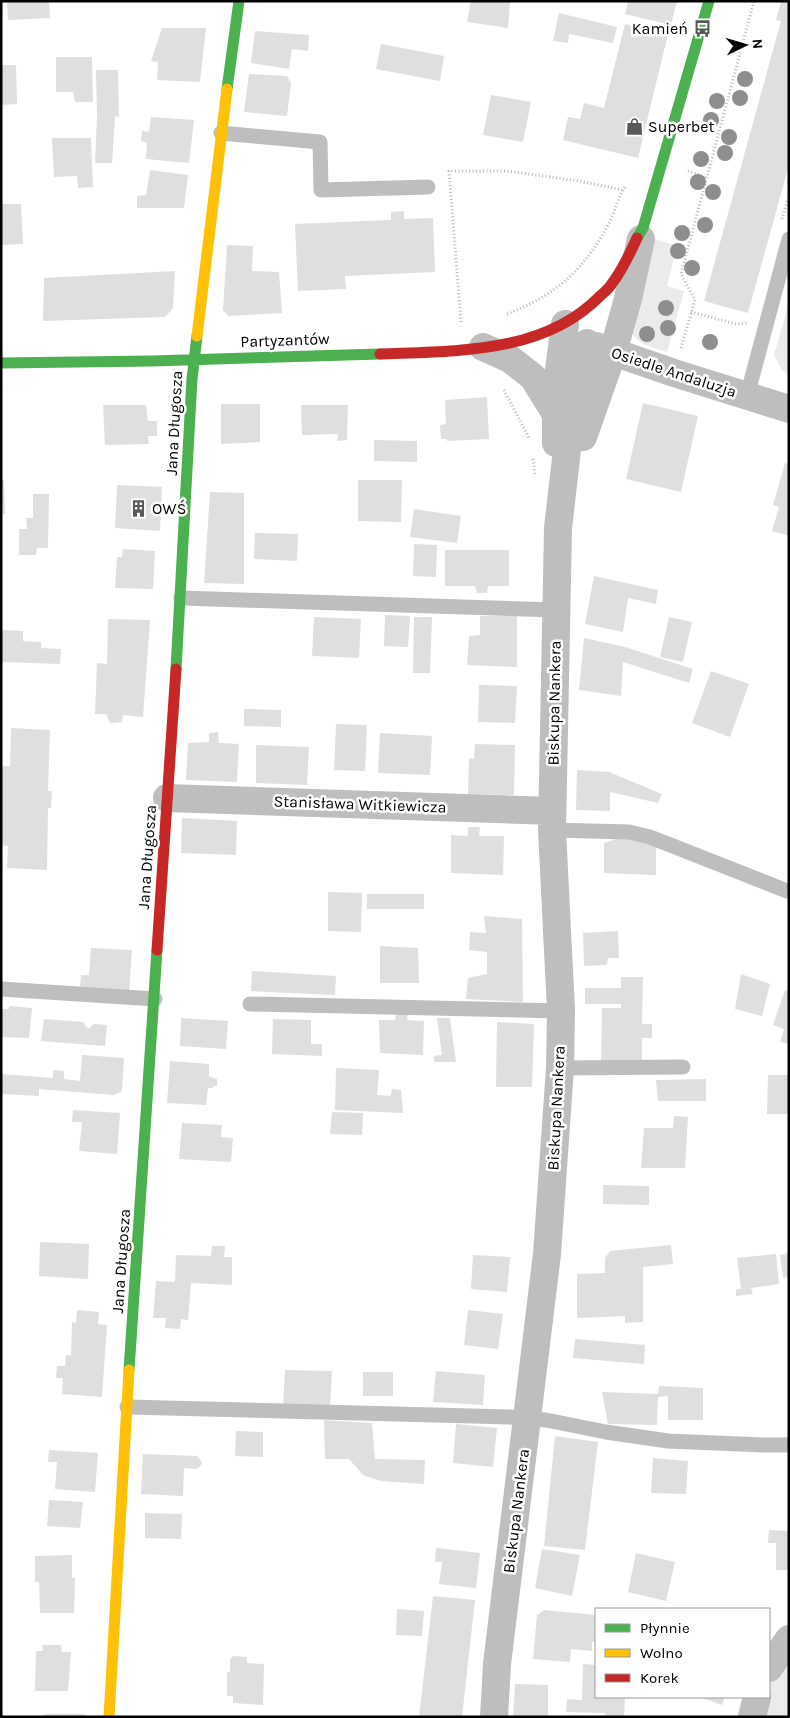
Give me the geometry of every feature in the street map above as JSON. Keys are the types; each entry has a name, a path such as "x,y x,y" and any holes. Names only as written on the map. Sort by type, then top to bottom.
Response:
{"street":[{"name":"Jana Długosza","path":"110,1717 127,1407 155,999 194,359 239,1"},
{"name":"Partyzantów","path":"1,363 421,352 483,347 527,340 554,330 588,309 613,283 643,228 710,1"},
{"name":"Biskupa Nankera","path":"562,489 578,453 613,352 628,299 643,228"},
{"name":"Biskupa Nankera","path":"562,489 556,447 556,393 565,324"},
{"name":"Osiedle Andaluzja","path":"565,324 587,343 789,409"},
{"name":"Biskupa Nankera","path":"494,1717 496,1664 528,1419 547,1254 560,1068 561,1011 552,820 558,528 567,450 587,343"},
{"path":"483,347 510,359 533,377 556,414"},
{"name":"Stanisława Witkiewicza","path":"167,798 552,820"},
{"path":"770,1667 789,1639"},
{"path":"752,1717 757,1698"}],"lane":[{"path":"221,133 320,142 321,190 428,187"},
{"path":"747,396 789,239"},
{"path":"180,598 556,610"},
{"path":"552,820 650,837 788,891"},
{"path":"1,988 155,999"},
{"path":"250,1004 561,1011"},
{"path":"560,1068 684,1067"},
{"path":"127,1407 546,1420 606,1432 668,1441 763,1446 789,1445"}],"path":[{"path":"680,350 695,300 681,274 754,1"},
{"path":"680,169 707,178"},
{"path":"469,323 461,324 450,171 507,171 579,181 623,190"},
{"path":"502,316 531,305 571,277 586,260 601,238 627,184"},
{"path":"533,456 535,477"}],"shaded area":[{"path":"655,239 677,246 667,286 684,291 667,352 641,342 633,335 631,330"},
{"path":"789,303 789,374 782,371 774,355"},
{"path":"789,1651 789,1717 759,1717 770,1698 770,1685"}],"building":[{"path":"7,1 49,1 50,18 8,20"},
{"path":"471,1 510,2 508,28 467,22"},
{"path":"628,1 677,1 671,25 625,14"},
{"path":"781,1 789,1 789,165 748,313 704,301 781,21 776,20"},
{"path":"559,13 617,27 613,43 569,34 568,43 553,41"},
{"path":"625,24 668,34 638,158 563,140 568,117 580,119 584,103 604,108"},
{"path":"162,28 206,28 200,82 157,80 158,62 151,61"},
{"path":"255,31 309,35 308,51 292,49 289,69 251,63"},
{"path":"381,44 444,56 440,81 376,69"},
{"path":"56,57 92,57 93,102 75,102 73,92 56,92"},
{"path":"1,65 16,65 17,104 1,105"},
{"path":"96,70 118,70 119,117 115,116 112,163 95,163"},
{"path":"249,74 287,76 291,83 287,116 244,112"},
{"path":"491,95 531,102 523,142 483,135"},
{"path":"151,117 194,120 189,163 146,159 147,143 141,141 142,131 149,132"},
{"path":"52,138 91,138 93,187 78,188 77,176 54,177"},
{"path":"150,170 188,175 184,208 137,208 137,196 146,195"},
{"path":"1,204 21,204 23,244 1,245"},
{"path":"404,211 404,219 433,218 435,272 345,276 346,289 298,291 295,224 391,220 391,212"},
{"path":"227,245 253,246 252,271 279,272 282,313 228,316 223,310"},
{"path":"175,271 173,308 165,317 43,321 44,278"},
{"path":"487,397 489,439 447,441 447,439 441,439 440,425 446,424 445,400"},
{"path":"643,403 698,416 681,492 626,479"},
{"path":"221,404 260,404 260,442 221,444"},
{"path":"103,405 146,405 148,421 157,421 157,436 148,436 149,444 105,445"},
{"path":"301,405 348,405 347,440 337,441 338,434 302,435"},
{"path":"374,440 417,441 417,462 374,461"},
{"path":"785,463 789,464 789,536 772,531 779,507 773,505"},
{"path":"1,480 4,480 5,514 1,514"},
{"path":"358,480 402,480 401,522 358,521"},
{"name":"OWŚ","path":"117,485 162,487 160,531 115,528"},
{"path":"210,492 244,493 244,584 204,583"},
{"path":"33,494 49,494 48,548 37,548 36,555 19,555 19,529 27,529 26,518 33,518"},
{"path":"414,509 461,516 457,543 410,537"},
{"path":"255,533 298,534 297,561 254,559"},
{"path":"414,544 437,545 436,577 413,576"},
{"path":"123,549 155,551 153,589 115,588 117,557 122,557"},
{"path":"445,550 509,550 509,586 488,586 487,593 477,593 475,586 445,586"},
{"path":"594,576 658,590 656,604 628,598 623,632 585,624"},
{"path":"385,615 410,616 408,647 384,646"},
{"path":"480,616 517,616 517,667 467,665 469,636 480,635"},
{"path":"314,617 361,619 359,658 312,656"},
{"path":"414,617 432,617 430,673 413,673"},
{"path":"669,617 692,622 683,662 660,657"},
{"path":"108,619 150,620 143,717 123,715 122,722 110,723 106,714 95,714 97,663 107,664"},
{"path":"1,630 23,631 23,641 41,642 41,648 61,649 60,664 1,662"},
{"path":"584,638 625,647 693,669 689,683 623,662 621,696 579,690"},
{"path":"711,671 749,684 730,737 692,723"},
{"path":"479,685 517,686 515,723 478,722"},
{"path":"244,709 281,710 281,727 244,726"},
{"path":"336,724 367,725 365,771 334,770"},
{"path":"11,728 50,730 48,791 52,791 51,808 48,808 47,870 7,868 8,846 1,845 1,766 10,766"},
{"path":"218,732 219,743 239,744 237,782 186,780 188,743 209,742 209,733"},
{"path":"380,733 432,736 430,775 378,773"},
{"path":"475,744 515,745 514,795 468,794 469,758 474,759"},
{"path":"256,745 309,747 307,785 256,783"},
{"path":"577,770 609,772 662,794 658,803 610,792 610,811 576,810"},
{"path":"182,818 237,821 236,855 181,853"},
{"path":"468,827 480,827 479,836 504,836 503,875 451,873 451,835 468,836"},
{"path":"619,838 656,844 656,875 604,873 604,843"},
{"path":"328,892 362,893 361,932 328,931"},
{"path":"367,894 424,894 424,909 367,909"},
{"path":"484,916 522,919 523,1002 466,999 468,978 487,974 487,952 469,950 470,932 486,933"},
{"path":"618,931 619,958 608,958 607,965 584,966 583,933"},
{"path":"380,946 418,948 419,983 380,983"},
{"path":"91,948 132,950 129,992 80,988 81,975 89,975"},
{"path":"252,971 336,976 335,995 251,991"},
{"path":"741,974 770,984 762,1016 735,1009"},
{"path":"621,977 643,977 642,1024 652,1024 652,1038 642,1038 642,1062 601,1062 602,1008 621,1008 621,1004 585,1004 585,988 621,988"},
{"path":"785,990 789,991 789,1044 780,1042 784,1029 773,1025"},
{"path":"9,1006 32,1008 29,1038 1,1037 1,1009 9,1009"},
{"path":"396,1013 408,1013 407,1020 424,1021 423,1055 380,1053 379,1020 395,1020"},
{"path":"181,1018 228,1021 226,1049 180,1046"},
{"path":"437,1018 450,1018 456,1062 434,1062 434,1056 442,1055"},
{"path":"44,1019 83,1022 88,1029 94,1024 107,1025 105,1046 41,1041"},
{"path":"273,1019 311,1020 311,1044 322,1044 322,1056 272,1054"},
{"path":"497,1022 534,1024 532,1087 496,1087"},
{"path":"82,1055 124,1058 122,1091 114,1095 39,1089 39,1096 1,1094 1,1074 53,1078 53,1070 64,1071 64,1079 80,1081"},
{"path":"170,1061 209,1064 209,1076 217,1079 217,1086 208,1088 206,1105 167,1103"},
{"path":"336,1068 379,1070 377,1095 391,1096 392,1089 401,1090 403,1113 335,1110"},
{"path":"768,1075 789,1075 789,1114 767,1114"},
{"path":"706,1079 706,1101 658,1101 656,1080"},
{"path":"73,1110 120,1113 117,1154 79,1151 82,1122 72,1122"},
{"path":"332,1112 363,1113 362,1135 330,1134"},
{"path":"674,1116 688,1117 685,1168 641,1168 644,1128 673,1128"},
{"path":"182,1123 222,1125 221,1137 233,1138 231,1162 179,1159"},
{"path":"603,1185 649,1186 649,1205 603,1204"},
{"path":"40,1242 89,1244 88,1279 39,1276"},
{"path":"671,1245 673,1264 643,1267 643,1322 625,1323 625,1316 577,1318 577,1274 605,1273 605,1258 610,1251"},
{"path":"212,1246 225,1246 224,1257 232,1257 232,1285 191,1283 188,1320 181,1319 180,1329 165,1328 166,1318 153,1318 156,1281 175,1282 176,1255 211,1256"},
{"path":"789,1253 789,1277 783,1278 780,1255"},
{"path":"776,1254 779,1284 751,1288 753,1294 736,1296 736,1289 741,1289 737,1258"},
{"path":"473,1255 510,1257 507,1292 471,1289"},
{"path":"77,1310 99,1312 98,1324 107,1325 102,1397 62,1394 63,1378 56,1378 57,1366 65,1366 66,1355 71,1356 72,1322 76,1323"},
{"path":"468,1310 503,1314 498,1349 464,1345"},
{"path":"575,1339 645,1345 644,1364 573,1358"},
{"path":"285,1370 332,1371 330,1408 283,1406"},
{"path":"436,1371 485,1375 483,1405 433,1402"},
{"path":"363,1372 393,1372 393,1396 363,1396"},
{"path":"659,1386 703,1388 703,1420 668,1420 668,1396 658,1397 657,1425 608,1424 602,1392 658,1394"},
{"path":"324,1420 372,1423 375,1459 425,1460 424,1484 381,1481 363,1475 349,1459 325,1459"},
{"path":"456,1424 497,1428 493,1467 453,1463"},
{"path":"236,1431 263,1432 263,1457 235,1456"},
{"path":"555,1436 598,1442 585,1550 544,1546"},
{"path":"49,1450 98,1453 95,1492 55,1489 57,1462 48,1462"},
{"path":"143,1454 197,1456 202,1464 197,1469 184,1468 183,1496 141,1494"},
{"path":"653,1458 688,1461 686,1494 651,1493"},
{"path":"49,1500 83,1502 80,1528 47,1526"},
{"path":"145,1513 182,1514 181,1539 145,1538"},
{"path":"769,1530 789,1531 789,1570 776,1570 776,1543 768,1543"},
{"path":"436,1548 480,1553 476,1588 439,1584 442,1562 435,1562"},
{"path":"542,1549 580,1555 572,1596 535,1588"},
{"path":"636,1553 675,1562 666,1601 628,1592"},
{"path":"72,1555 72,1578 75,1578 74,1613 40,1613 39,1582 35,1582 35,1556"},
{"path":"433,1596 475,1600 462,1717 419,1717"},
{"path":"397,1609 424,1611 422,1636 396,1635"},
{"path":"544,1610 595,1615 595,1642 592,1642 592,1651 571,1649 570,1662 533,1659 537,1615"},
{"path":"42,1645 61,1645 62,1652 71,1652 68,1691 35,1691 36,1651 43,1651"},
{"path":"233,1656 247,1657 247,1663 264,1664 263,1705 233,1703 233,1696 227,1696 227,1672 230,1672 230,1659"},
{"path":"583,1664 595,1665 595,1698 625,1698 624,1717 605,1717 605,1713 566,1712 567,1699 582,1700"},
{"path":"515,1684 548,1685 548,1717 513,1717"},
{"path":"702,1698 725,1698 722,1705"},
{"path":"44,1714 85,1714 85,1717 44,1717"}],"traffic: fast":[{"path":"227,89 239,1"},
{"path":"637,238 643,228 709,1"},
{"path":"176,669 192,379 197,336"},
{"path":"1,363 152,361 380,354"},
{"path":"129,1370 157,950"}],"traffic: slow":[{"path":"197,336 227,89"},
{"path":"109,1717 129,1370"}],"traffic: jam":[{"path":"380,354 468,350 497,346 526,339 553,329 578,315 607,289 617,277 637,238"},
{"path":"157,950 176,669"}],"place":[{"name":"Kamień","path":"702,28"},
{"name":"Superbet","path":"634,126"},
{"name":"OWŚ","path":"138,508"}]}
